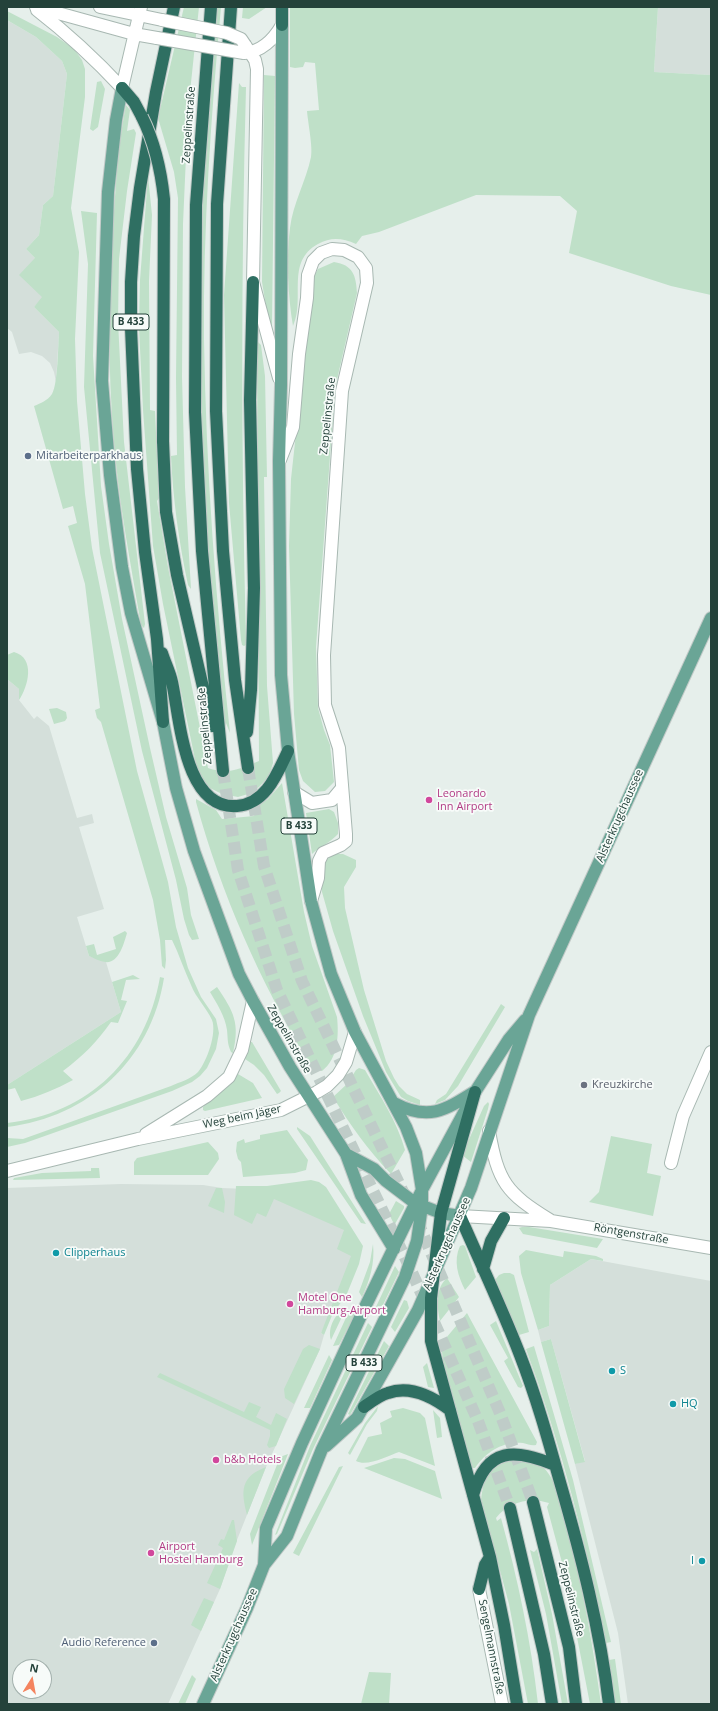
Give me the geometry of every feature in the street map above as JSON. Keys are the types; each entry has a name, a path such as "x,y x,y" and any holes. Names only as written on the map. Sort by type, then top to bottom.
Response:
{"highway":[{"name":"B 433","path":"163,722 157,639 145,552 137,469 130,328 134,236 140,188 156,92 174,7"},
{"name":"Zeppelinstraße","path":"122,88 134,102 142,117 154,147 162,175 164,199 163,440 166,512 176,568 223,771 202,551 195,412 196,205 211,7"},
{"path":"231,7 217,204 216,411 223,551 235,680 248,768"},
{"name":"B 433","path":"282,7 282,25"},
{"path":"245,753 251,690 254,588 250,400 253,282"},
{"path":"157,639 172,681 187,757 200,787 209,798 232,806 250,802 266,791 273,783 288,751"},
{"path":"475,1092 441,1213 430,1305 430,1341 490,1557 504,1625 516,1704"},
{"path":"460,1216 519,1354 533,1391 576,1535 594,1615 609,1704"},
{"path":"483,1269 491,1240 504,1218"},
{"path":"364,1407 388,1393 409,1391 424,1394 436,1399 450,1410"},
{"path":"473,1495 476,1483 485,1468 498,1458 516,1453 533,1456 555,1465"},
{"name":"Zeppelinstraße","path":"533,1502 569,1647 576,1704"},
{"path":"510,1508 544,1654 552,1704"},
{"path":"479,1589 485,1565 490,1557"}],"main road":[{"name":"Zeppelinstraße","path":"282,25 281,385 279,461 282,675 288,751 311,901 331,974 355,1032 406,1127 416,1153 422,1190"},
{"name":"Zeppelinstraße","path":"122,88 116,120 108,192 102,381 110,475 122,567 131,613 163,722 176,788 194,851 239,974 253,1002 308,1097 346,1154 361,1195 394,1249"},
{"name":"Alsterkrugchaussee","path":"322,1449 358,1418 418,1310 473,1184 529,1015 711,618"},
{"name":"Alsterkrugchaussee","path":"203,1704 244,1615 264,1565 286,1536 322,1449 405,1277 417,1241 419,1204 422,1190 475,1092 508,1039 529,1015"},
{"path":"394,1103 407,1110 428,1113 443,1110 475,1092"},
{"name":"Zeppelinstraße","path":"346,1154 374,1169 386,1181 419,1204 441,1213 460,1216"},
{"name":"Alsterkrugchaussee","path":"264,1565 266,1528 308,1431 394,1249 419,1204"}],"street":[{"path":"34,7 134,34 247,50 272,40 282,25"},
{"path":"34,7 61,28 98,62 122,88"},
{"path":"100,7 140,12 162,20 227,33 241,39 247,50"},
{"path":"122,88 140,12"},
{"name":"Zeppelinstraße","path":"247,50 257,69 253,282 281,385"},
{"name":"Zeppelinstraße","path":"279,461 293,427 299,354 307,298 308,275 313,261 322,253 332,250 344,250 358,257 366,268 368,283 342,391 324,654 325,705 330,724 337,738 346,841 341,845 323,853 319,861 318,878 311,901"},
{"path":"294,792 312,802 332,800 342,788"},
{"name":"Weg beim Jäger","path":"138,1139 208,1096 228,1077 242,1050 253,1002"},
{"name":"Weg beim Jäger","path":"7,1171 138,1139 281,1110 327,1086 338,1075 346,1062 355,1032"},
{"path":"671,1163 682,1116 711,1052"},
{"name":"Röntgenstraße","path":"490,1131 494,1159 499,1173 506,1185 530,1208 551,1221"},
{"name":"Röntgenstraße","path":"460,1216 551,1221 711,1248"},
{"name":"Sengelmannstraße","path":"479,1589 502,1704"}],"shaded area":[{"path":"658,7 711,7 711,75 654,72"},
{"path":"7,20 36,37 62,61 67,74 53,196 43,205 39,235 26,249 35,258 43,298 34,307 59,332 56,382 50,363 42,356 31,352 19,354 12,332 7,328"},
{"path":"7,679 19,689 19,700 34,719 37,716 49,726 77,818 92,814 94,823 79,827 104,909 77,917 89,956 106,962 121,1012 7,1085"},
{"path":"121,1184 203,1185 222,1188 271,1190 350,1226 358,1257 321,1333 324,1335 320,1349 266,1467 235,1545 220,1589 168,1704 7,1704 7,1188"},
{"path":"591,1259 711,1281 711,1704 628,1704 618,1633 575,1464 585,1461 551,1339 541,1342 538,1330 549,1326 550,1285"}],"green space":[{"path":"184,7 199,7 188,111 183,224 182,377 185,487 191,589 188,585 179,537 173,489 171,456 177,455 176,378 178,198 174,172 158,118"},
{"path":"216,7 221,7 208,173 204,339 212,536 230,733 226,723 223,733 205,521 201,432 201,215"},
{"path":"243,7 267,7 249,19 242,18"},
{"path":"290,7 658,7 654,72 711,75 711,295 671,286 569,253 577,211 560,196 476,195 379,232 362,236 356,244 346,240 332,239 318,244 308,252 302,261 299,271 298,304 293,326 288,277 290,228 294,210 311,157 311,141 307,111 319,110 315,63 305,62 303,67 290,67"},
{"path":"7,11 57,37 74,49 82,60 85,69 85,97 71,208 79,252 75,339 77,401 85,494 92,548 137,771 168,882 176,927 188,968 201,997 216,1019 219,1033 216,1049 207,1068 192,1082 172,1091 25,1143 7,1147 7,1138 23,1139 171,1086 192,1077 198,1072 208,1054 212,1039 213,1026 210,1015 193,990 172,940 165,940 165,969 162,966 160,940 153,900 101,722 97,718 95,710 100,708 85,584 68,526 77,523 73,506 63,509 34,406 44,402 52,394 54,389 57,374 59,332 34,307 42,297 19,275 35,258 26,249 39,235 43,205 53,196 67,74 62,61 36,37 7,20"},
{"path":"264,75 275,76 272,326 268,319 262,282"},
{"path":"101,81 105,89 98,127 93,131 90,129 97,82"},
{"path":"239,83 242,87 246,87 242,294 242,432 246,639 246,645 244,646 242,645 241,640 229,503 224,295"},
{"path":"126,105 130,110 127,131 134,129 136,133 119,259 118,321 124,442 145,624 144,628 141,625 120,500 110,386 109,321 111,257 118,165"},
{"path":"148,176 152,215 149,281 150,410 155,411 159,498 157,501 168,567 208,768 222,771 240,769 259,761 258,342 261,345 265,376 267,477 264,477 267,686 273,763 269,776 259,787 248,794 238,797 222,794 210,788 198,774 163,604 153,546 143,410 139,328 140,280"},
{"path":"81,211 97,213 93,356 101,486 109,544 122,619 150,748 166,817 187,888 191,915 199,939 192,940 184,919 176,880 142,751 100,553 84,387 88,264"},
{"path":"334,262 340,263 349,268 352,272 356,281 357,293 335,388 316,647 318,708 330,745 334,782 325,791 315,792 303,781 299,770 294,714 289,546 291,479 313,278 318,269"},
{"path":"14,652 21,655 28,666 27,681 19,700 19,689 7,679 7,655"},
{"path":"57,708 66,712 67,718 65,721 54,724 49,709"},
{"path":"282,783 304,912 312,946 337,1017 338,1031 336,1046 331,1060 322,1071 314,1069 309,1063 258,969 217,870 196,802 196,799 216,810 222,819 254,816 258,806 268,799"},
{"path":"329,809 334,812 338,823 338,834 312,854 306,813"},
{"path":"335,854 343,854 356,860 356,867 344,887 345,908 364,990 386,1061 399,1086 407,1094 420,1100 420,1105 401,1097 386,1072 363,1016 333,931 322,892 322,867 326,860"},
{"path":"125,931 127,933 122,947 114,960 105,962 89,956 86,946 94,944 97,955 116,949 113,937"},
{"path":"133,975 140,979 126,980 121,1000 127,1001 118,1023 111,1022 89,1048 63,1071 73,1080 48,1092 21,1101 15,1088 7,1090 7,1085 121,1012 112,982"},
{"path":"160,977 164,978 157,1008 146,1034 130,1059 111,1080 89,1097 64,1111 37,1121 7,1127 7,1123 37,1117 64,1108 88,1094 109,1077 127,1056 142,1033 153,1006"},
{"path":"217,987 228,1004 234,1018 236,1034 233,1053 231,1052 229,1046 224,1020 210,992"},
{"path":"501,1004 505,1007 458,1086 445,1100 435,1104 437,1100 446,1094"},
{"path":"250,1042 252,1042 281,1091 279,1093 277,1094 264,1075 254,1065 245,1059"},
{"path":"359,1068 365,1070 393,1119 402,1139 405,1150 391,1174 360,1137 333,1097 347,1084"},
{"path":"238,1074 253,1083 262,1098 205,1111 203,1110 203,1107 221,1092"},
{"path":"488,1102 488,1109 471,1162 462,1155 484,1106"},
{"path":"297,1127 310,1136 366,1224 361,1223"},
{"path":"287,1130 308,1160 306,1170 295,1173 243,1177 241,1162 238,1159 236,1151 237,1142 244,1139 245,1143 260,1139 260,1135"},
{"path":"611,1136 652,1144 647,1173 661,1176 653,1216 589,1202 599,1192"},
{"path":"208,1142 218,1153 219,1159 208,1175 134,1175 134,1162 137,1158"},
{"path":"91,1168 99,1168 100,1178 13,1180 14,1178 42,1173 91,1171"},
{"path":"311,1180 319,1182 326,1187 363,1246 359,1264 346,1296 333,1313 324,1335 321,1333 351,1256 337,1249 344,1230 274,1199 266,1217 257,1213 252,1224 234,1215 236,1186 267,1186"},
{"path":"216,1188 222,1188 225,1202 224,1213 208,1206"},
{"path":"396,1201 404,1206 404,1208 394,1224 389,1214"},
{"path":"522,1227 603,1239 597,1248 523,1234 519,1228"},
{"path":"373,1244 371,1271 362,1297 359,1292 370,1262"},
{"path":"460,1246 465,1246 476,1277 465,1290 457,1268 458,1252"},
{"path":"526,1250 563,1257 564,1251 596,1256 603,1259 603,1261 591,1259 550,1285 549,1326 538,1330 521,1273 519,1256"},
{"path":"395,1266 399,1272 379,1313 375,1309"},
{"path":"504,1273 514,1275 529,1332 519,1335 495,1280 499,1275"},
{"path":"447,1278 459,1297 440,1321 438,1298 440,1287"},
{"path":"404,1300 407,1301 409,1308 395,1332 391,1327"},
{"path":"347,1306 331,1340 331,1325 339,1312"},
{"path":"352,1308 357,1310 339,1345 333,1346 350,1309"},
{"path":"467,1313 537,1442 536,1445 516,1443 502,1446 484,1457 475,1468 470,1466 445,1377 441,1344"},
{"path":"496,1321 523,1386 521,1388 518,1387 504,1361 508,1358 490,1325"},
{"path":"368,1323 372,1327 313,1449 277,1534 275,1535 310,1446"},
{"path":"551,1339 585,1462 575,1464 541,1342"},
{"path":"384,1341 389,1346 350,1415 348,1414"},
{"path":"309,1345 320,1349 294,1404 285,1398 284,1389 303,1349"},
{"path":"534,1346 573,1480 611,1642 606,1643 572,1494 539,1385 526,1349"},
{"path":"329,1355 332,1360 310,1408 304,1408"},
{"path":"427,1363 434,1388 428,1387 423,1367"},
{"path":"160,1373 244,1412 249,1402 261,1407 256,1417 271,1425 276,1413 287,1419 276,1446 269,1448 267,1445 270,1430 157,1377"},
{"path":"378,1406 377,1411 367,1424 350,1455 348,1453 365,1423"},
{"path":"403,1408 420,1413 425,1418 435,1466 399,1452 372,1462 366,1463 356,1461 368,1437 382,1434 380,1423 392,1417 390,1411"},
{"path":"433,1410 440,1418 442,1437 437,1438"},
{"path":"288,1454 252,1545 250,1534 280,1457"},
{"path":"394,1458 405,1459 435,1471 442,1499 364,1468"},
{"path":"514,1459 537,1463 543,1467 553,1481 556,1489 562,1506 583,1595 601,1704 590,1704 564,1570 547,1507 549,1503 542,1501 527,1501 520,1502 507,1508 496,1518 497,1521 501,1518 513,1564 528,1634 538,1704 528,1704 509,1604 481,1500 484,1484 489,1473 499,1465"},
{"path":"343,1466 299,1556 293,1553 339,1467"},
{"path":"266,1467 247,1515 244,1499 244,1486 251,1475"},
{"path":"232,1520 234,1520 237,1541 220,1589 207,1583 223,1548 218,1545 221,1539 224,1540"},
{"path":"537,1549 552,1614 568,1704 562,1704 546,1614 530,1550 534,1552"},
{"path":"204,1598 214,1602 201,1631 191,1625"},
{"path":"615,1659 621,1704 615,1704 609,1660"},
{"path":"369,1672 391,1673 389,1704 361,1704"},
{"path":"192,1675 196,1679 185,1704 178,1704"}],"tunnel":[{"path":"248,768 264,866 302,981 406,1198"},
{"path":"223,771 238,870 277,990 410,1268 478,1421 510,1508"},
{"path":"417,1220 500,1413 533,1502"}],"place":[{"name":"Mitarbeiterparkhaus","path":"28,456"},
{"name":"Leonardo Inn Airport","path":"429,800"},
{"name":"Kreuzkirche","path":"584,1085"},
{"name":"Clipperhaus","path":"56,1253"},
{"name":"Motel One Hamburg-Airport","path":"290,1304"},
{"name":"S","path":"612,1371"},
{"name":"HQ","path":"673,1404"},
{"name":"b&b Hotels","path":"216,1460"},
{"name":"Airport Hostel Hamburg","path":"151,1553"},
{"name":"I","path":"702,1561"},
{"name":"Audio Reference","path":"154,1643"}]}
